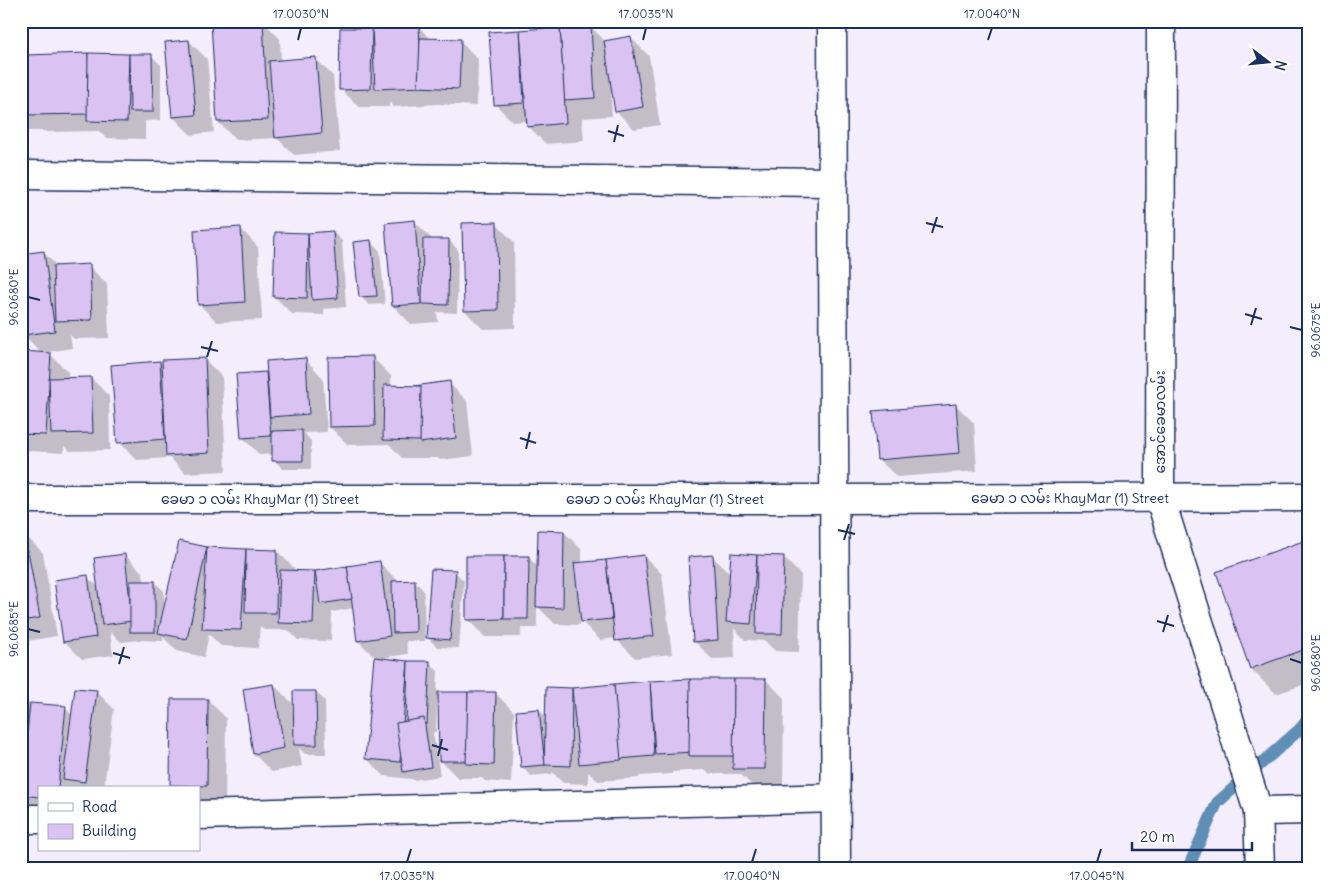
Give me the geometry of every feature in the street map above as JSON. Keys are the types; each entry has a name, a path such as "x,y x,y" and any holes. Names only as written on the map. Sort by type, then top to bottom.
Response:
{"street":[{"path":"832,21 836,868"},
{"name":"အောင်ခေမာလမ်း","path":"1161,21 1160,498 1258,811 1260,868"},
{"path":"21,175 832,182"},
{"name":"ခေမာ ၁ လမ်း KhayMar (1) Street","path":"21,500 1309,497"},
{"path":"200,815 836,798"},
{"path":"1258,811 1309,810"},
{"path":"21,819 38,819"}],"building":[{"path":"263,21 268,120 217,122 211,23"},
{"path":"419,25 422,87 375,89 372,28"},
{"path":"591,25 595,98 564,100 560,27"},
{"path":"560,27 566,123 527,127 520,30"},
{"path":"340,28 372,28 371,89 339,90"},
{"path":"520,30 524,103 494,105 489,32"},
{"path":"631,36 643,107 615,112 604,41"},
{"path":"420,38 461,39 459,89 418,87"},
{"path":"189,40 196,115 172,117 165,42"},
{"path":"88,53 90,114 27,115 26,55"},
{"path":"88,53 129,54 127,122 87,121"},
{"path":"129,54 152,54 153,112 130,112"},
{"path":"21,55 26,55 26,113 21,113"},
{"path":"316,57 322,133 275,138 269,61"},
{"path":"415,220 421,304 392,306 385,223"},
{"path":"497,222 498,310 464,311 462,223"},
{"path":"241,227 245,302 198,305 194,230"},
{"path":"333,231 338,298 312,300 308,233"},
{"path":"275,232 308,233 307,298 273,297"},
{"path":"423,239 449,239 448,305 422,304"},
{"path":"371,240 377,296 359,297 353,242"},
{"path":"44,251 55,331 23,335 21,326 21,254"},
{"path":"90,264 92,320 55,321 53,266"},
{"path":"21,351 51,353 46,435 21,434"},
{"path":"373,356 375,426 329,427 328,357"},
{"path":"205,358 209,453 166,456 162,360"},
{"path":"306,358 309,414 270,417 266,361"},
{"path":"160,361 165,439 117,443 111,365"},
{"path":"266,372 271,436 241,438 236,374"},
{"path":"91,377 93,433 51,434 49,378"},
{"path":"450,381 456,438 420,443 414,386"},
{"path":"384,385 421,386 420,441 383,440"},
{"path":"956,404 960,453 877,460 873,411"},
{"path":"302,430 303,461 272,461 272,431"},
{"path":"538,530 564,531 563,608 536,607"},
{"path":"25,534 40,618 21,621 21,535"},
{"path":"1309,539 1309,648 1250,669 1216,572"},
{"path":"179,541 207,547 187,639 158,633"},
{"path":"207,547 246,549 241,630 202,629"},
{"path":"246,549 277,550 276,613 245,613"},
{"path":"731,553 757,555 751,624 726,622"},
{"path":"125,554 132,621 102,625 94,558"},
{"path":"644,555 654,636 615,641 606,560"},
{"path":"713,555 718,640 693,642 688,557"},
{"path":"757,555 784,556 782,634 756,634"},
{"path":"466,556 504,556 504,619 466,620"},
{"path":"504,556 529,556 528,619 504,619"},
{"path":"606,560 612,619 581,622 574,563"},
{"path":"380,561 390,636 357,641 347,566"},
{"path":"347,566 352,599 320,604 315,571"},
{"path":"431,569 456,570 450,640 426,638"},
{"path":"280,570 315,571 313,624 278,623"},
{"path":"88,575 96,637 63,642 54,580"},
{"path":"415,580 416,632 393,633 392,581"},
{"path":"130,581 155,581 155,632 130,632"},
{"path":"374,657 408,661 400,762 365,759"},
{"path":"408,661 430,661 427,724 406,723"},
{"path":"690,679 695,752 655,754 650,681"},
{"path":"690,679 734,679 734,756 689,756"},
{"path":"734,679 766,679 765,769 733,769"},
{"path":"650,681 654,756 618,759 614,684"},
{"path":"274,684 284,748 253,754 243,689"},
{"path":"614,684 621,760 579,764 572,688"},
{"path":"546,687 572,688 571,766 544,765"},
{"path":"75,688 97,690 85,782 63,779"},
{"path":"293,691 316,691 317,745 294,745"},
{"path":"438,692 468,692 469,761 439,761"},
{"path":"468,692 496,692 494,765 466,764"},
{"path":"171,699 208,699 207,786 170,785"},
{"path":"30,703 66,706 58,786 38,786 38,797 21,795"},
{"path":"539,709 545,765 521,767 516,711"},
{"path":"424,718 431,767 403,772 396,723"},
{"path":"21,732 26,762 21,763"}],"waterway":[{"path":"1188,868 1217,803 1300,729 1309,718"}]}
